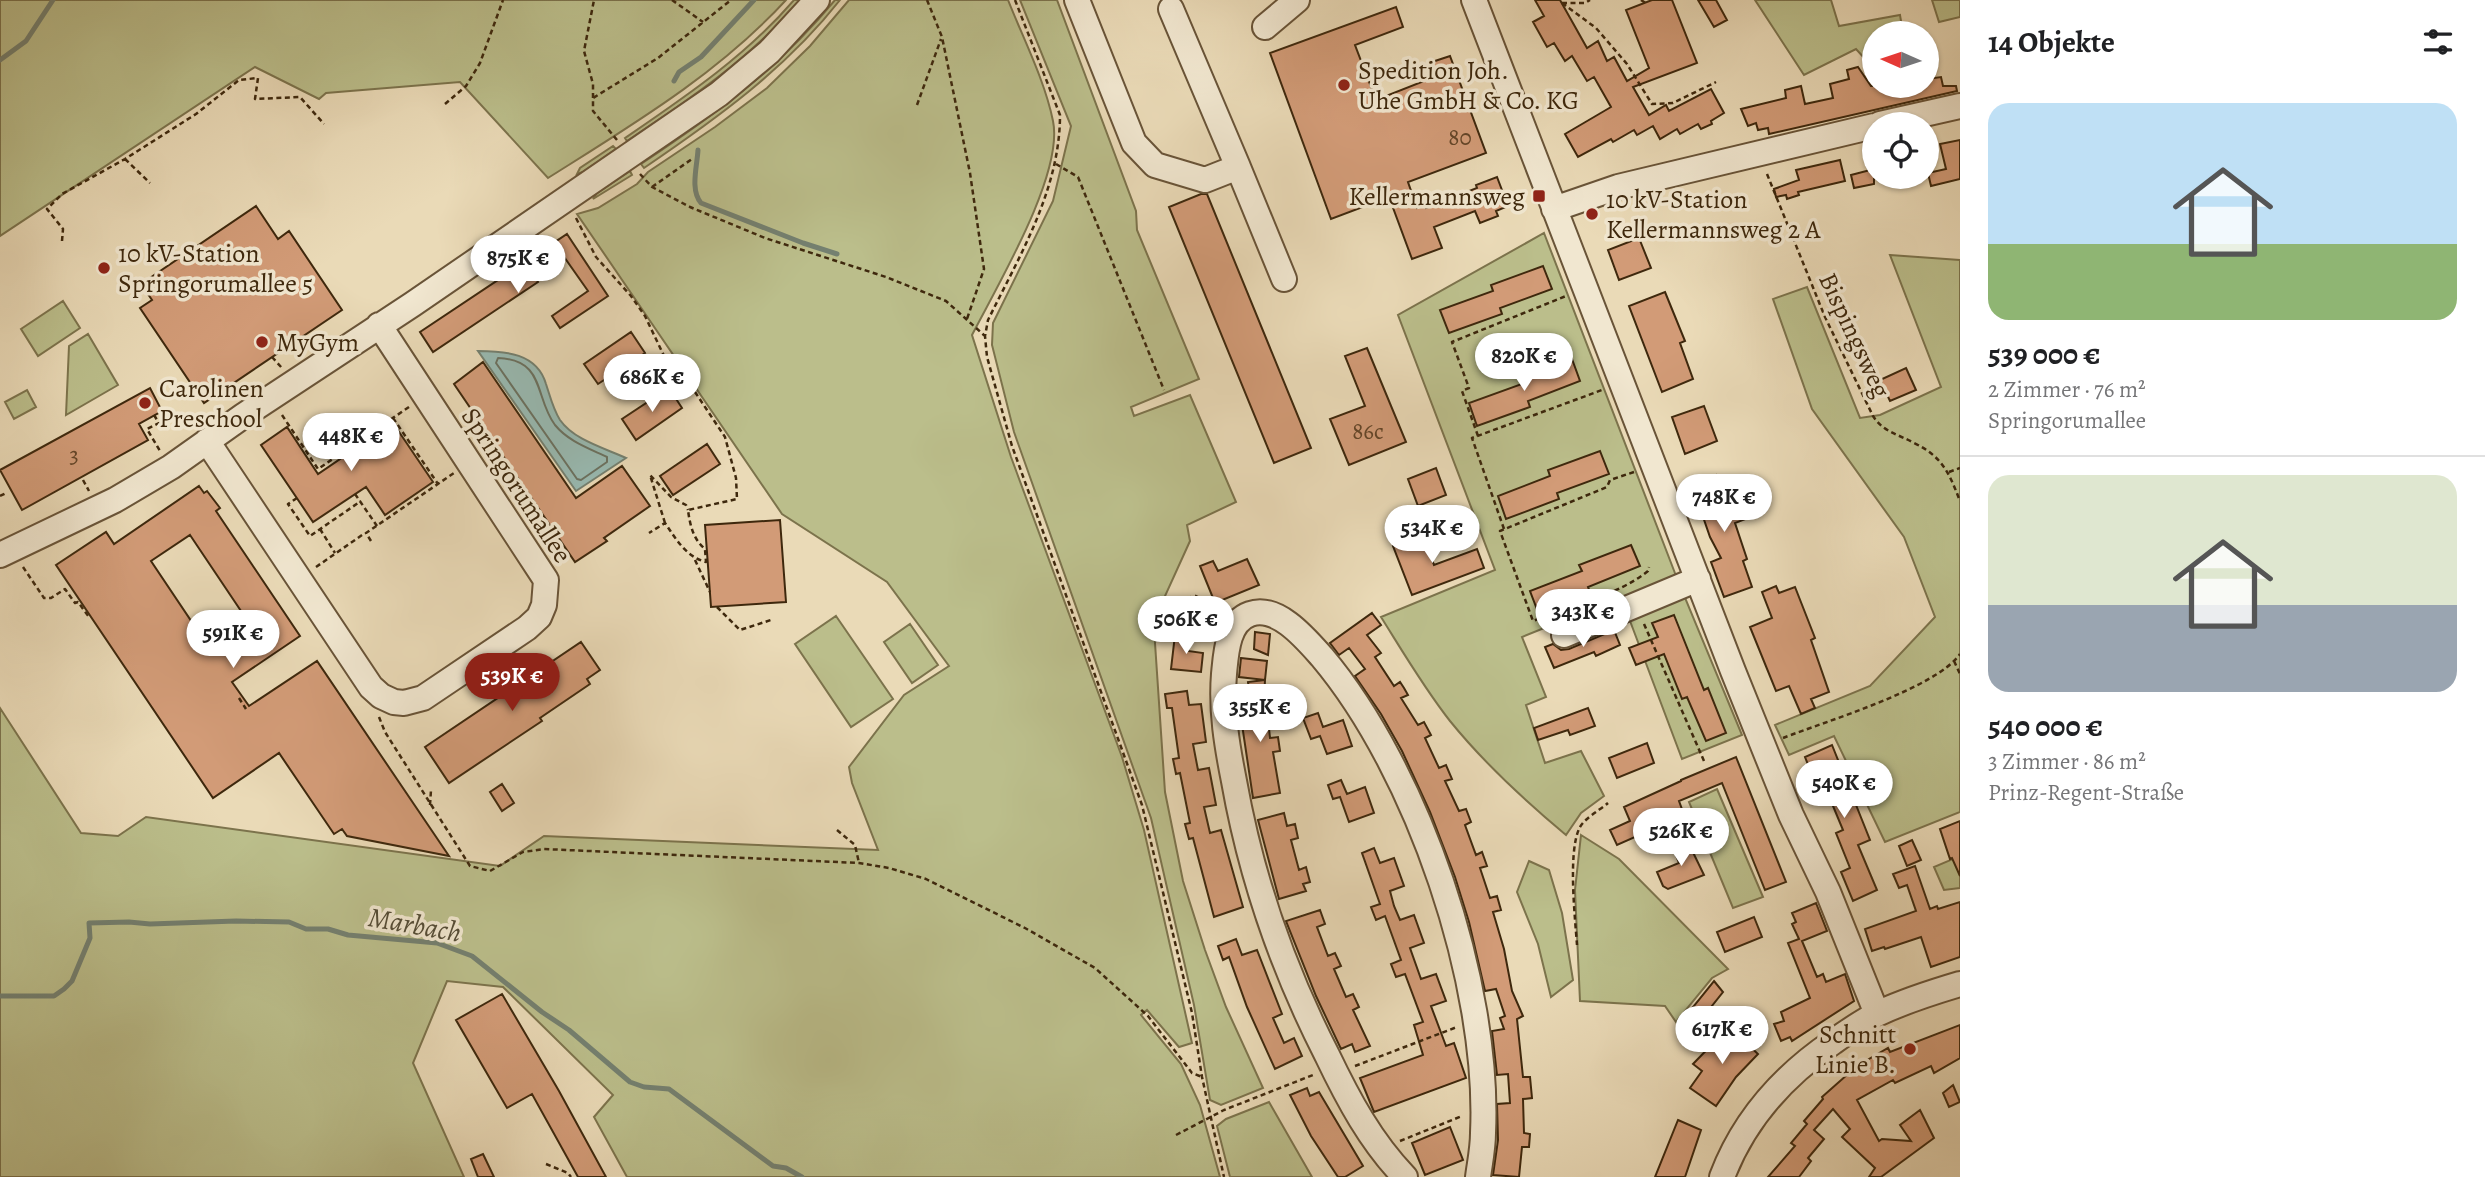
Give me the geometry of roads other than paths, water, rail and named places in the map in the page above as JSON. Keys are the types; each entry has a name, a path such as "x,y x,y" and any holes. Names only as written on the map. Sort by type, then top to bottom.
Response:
{"street":[{"path":"10,559 171,467 628,158 745,73 783,38 817,0"},
{"path":"1077,0 1134,143 1155,165 1205,180 1238,167"},
{"path":"1265,27 1297,0"},
{"path":"1474,0 1791,815 1828,892 1877,1014"},
{"path":"1171,9 1284,279"},
{"path":"1933,112 1960,106"},
{"path":"1554,209 1618,187 1862,128"},
{"name":"Springorumallee","path":"207,441 371,687 394,702 404,703 423,698 527,628 539,617 544,605 546,580 379,326"},
{"path":"1564,635 1698,579"},
{"path":"1405,1177 1371,1135 1334,1071 1311,1024 1274,934 1247,844 1235,788 1222,695 1228,645 1234,628 1241,619 1250,614 1272,614 1307,640 1332,670 1385,751 1405,791 1442,888 1460,948 1475,1019 1483,1106 1483,1138 1478,1177"},
{"path":"1722,1177 1759,1109 1780,1084 1819,1052 1877,1014 1960,984"}],"water":[{"path":"478,351 509,353 528,360 542,374 555,411 566,427 590,443 626,458 576,491"}],"waterway":[{"path":"0,60 26,41 53,0"},
{"path":"674,81 679,72 701,57 754,0"},
{"path":"698,150 695,185 701,203 837,254"},
{"name":"Marbach","path":"0,996 54,996 64,989 72,981 90,938 89,923 289,922 306,929 328,929 348,935 437,943 472,956 569,1030 630,1082 644,1087 669,1089 773,1166 786,1168 802,1177"}],"place":[{"name":"Spedition Joh. Uhe GmbH & Co. KG","path":"1344,85"},
{"name":"Kellermannsweg","path":"1539,196"},
{"name":"10 kV-Station Kellermannsweg 2 A","path":"1592,214"},
{"name":"10 kV-Station Springorumallee 5","path":"104,268"},
{"name":"MyGym","path":"262,342"},
{"name":"Carolinen Preschool","path":"145,403"},
{"name":"Schnitt Linie B.","path":"1910,1049"}]}
